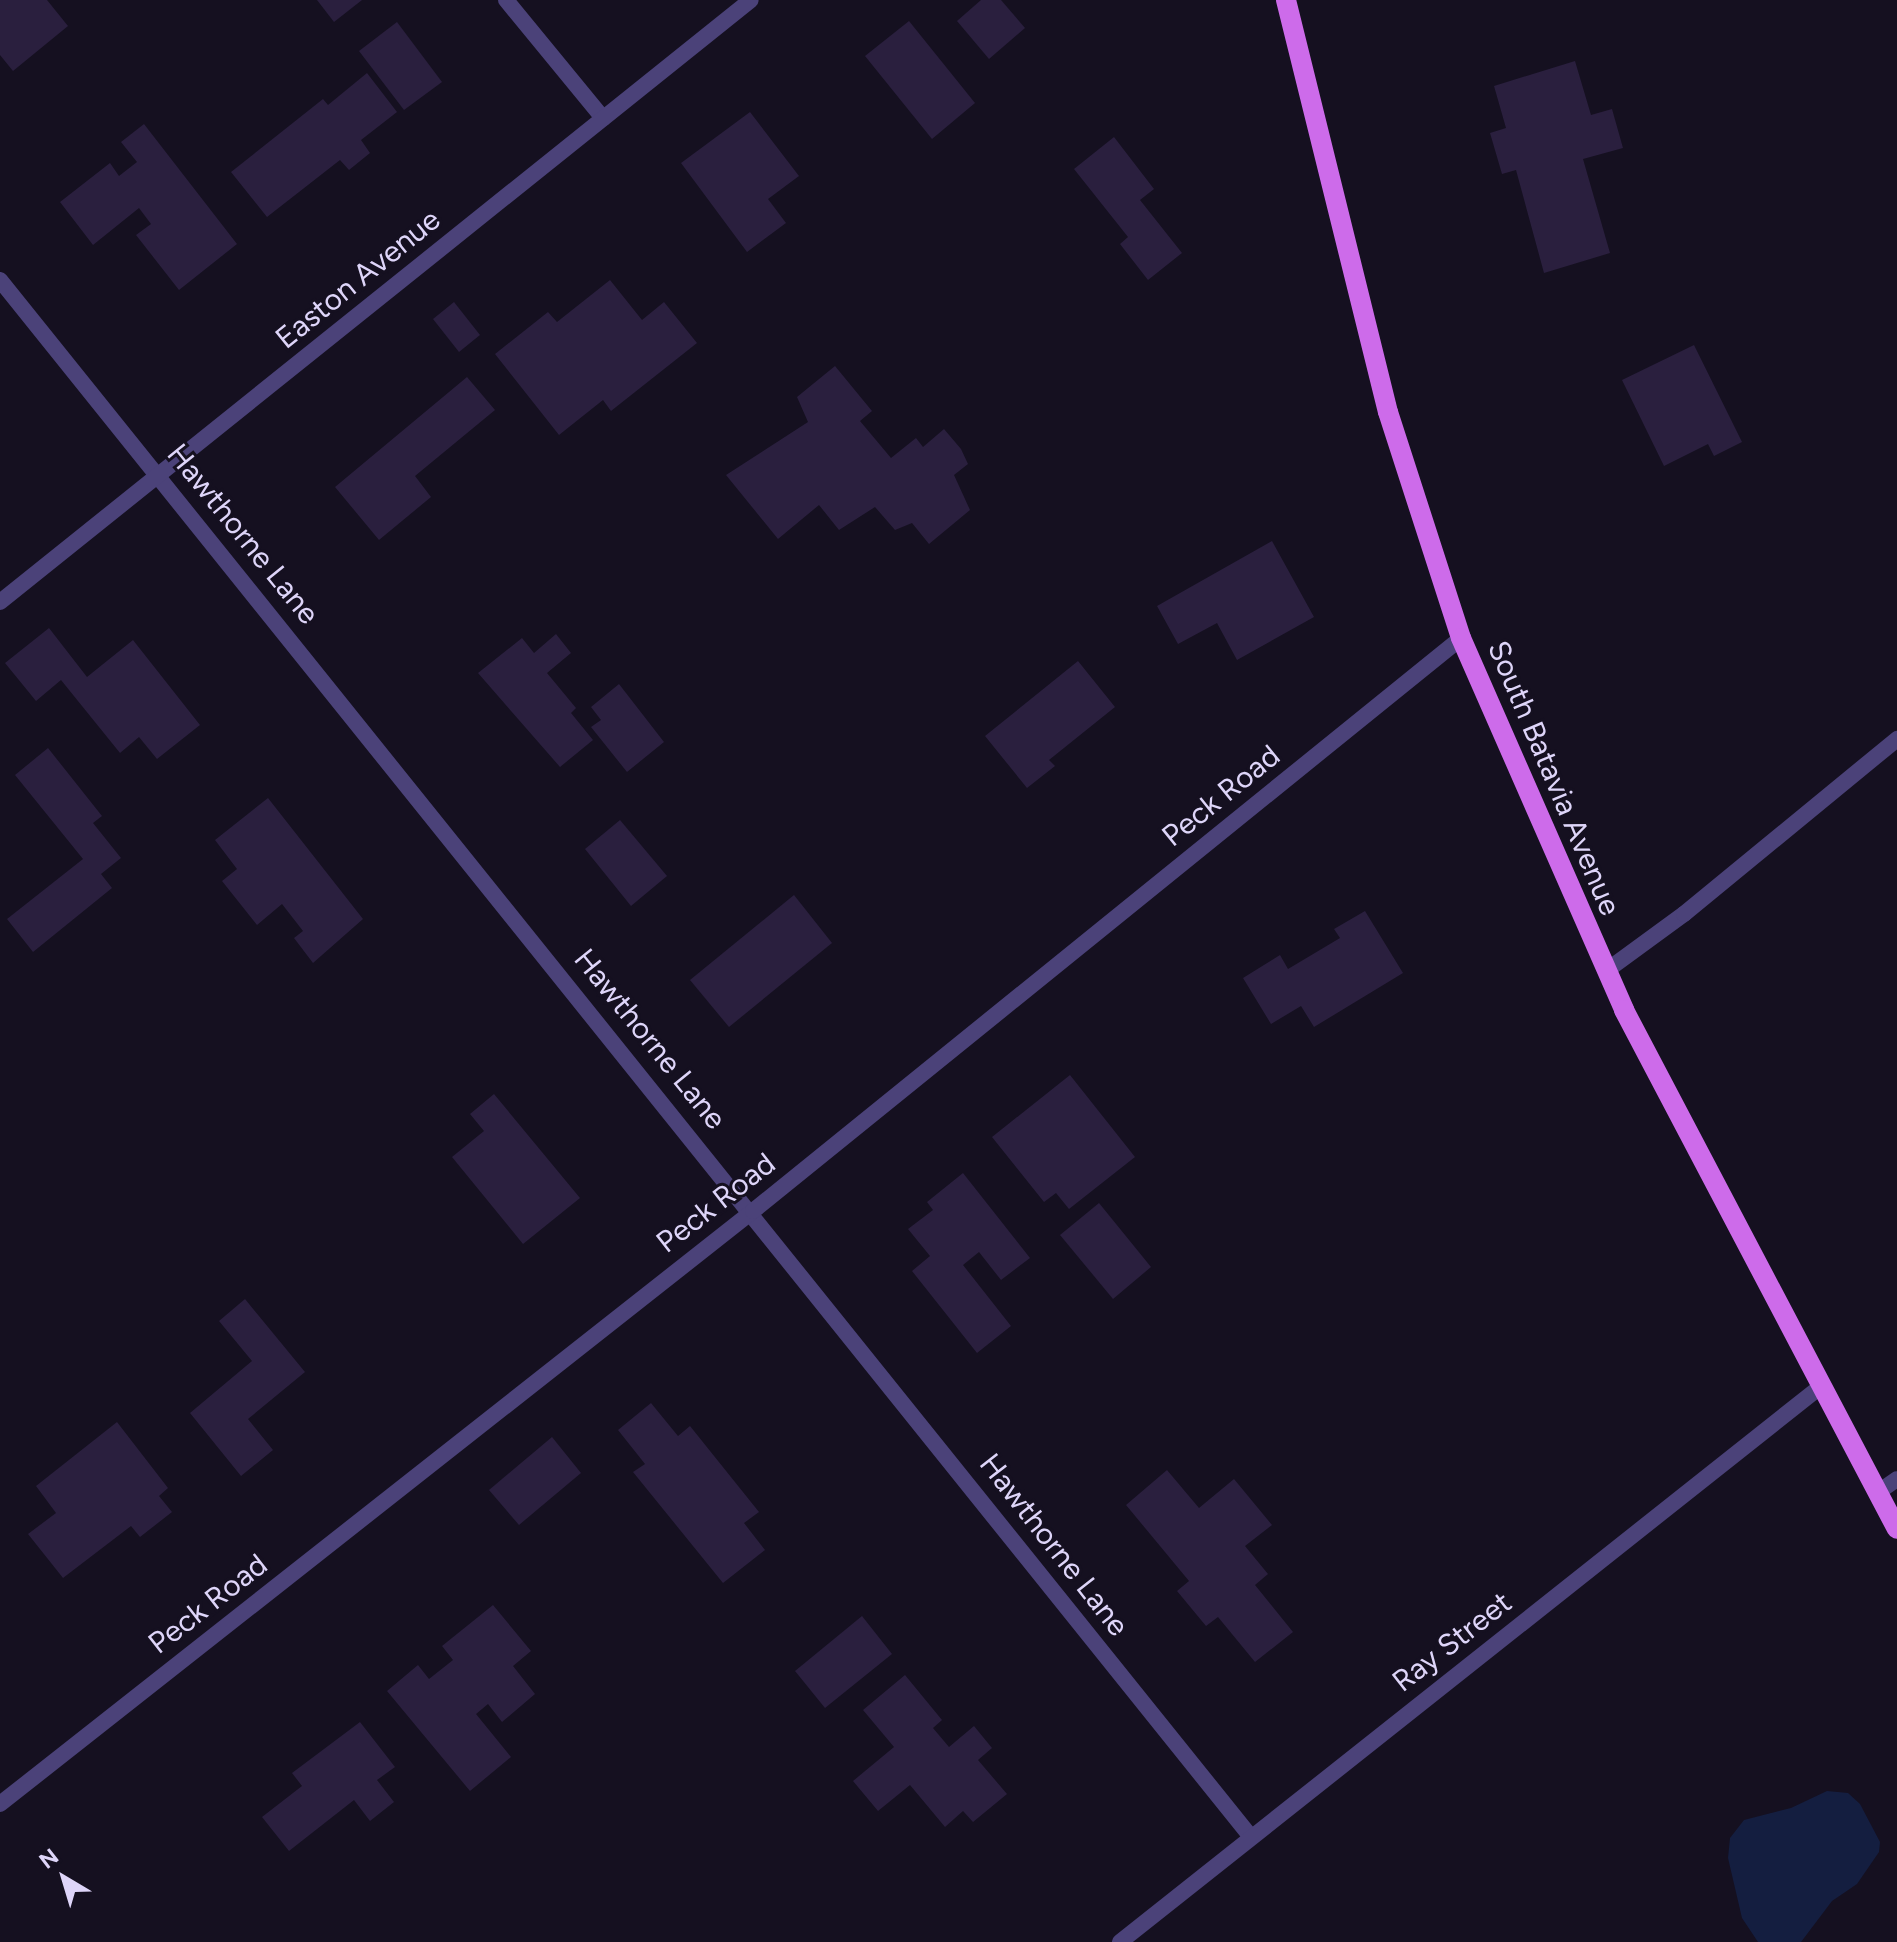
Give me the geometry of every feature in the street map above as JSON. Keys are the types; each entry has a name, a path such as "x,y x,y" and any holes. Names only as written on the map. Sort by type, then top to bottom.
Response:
{"main road":[{"name":"South Batavia Avenue","path":"1286,0 1388,412 1461,638 1606,971 1820,1387 1897,1529"}],"street":[{"path":"506,0 603,118"},
{"name":"Easton Avenue","path":"0,602 751,0"},
{"name":"Hawthorne Lane","path":"0,280 753,1211 1251,1837"},
{"name":"Peck Road","path":"0,1804 753,1211 1461,638"},
{"path":"1606,971 1684,914 1897,739"},
{"name":"Ray Street","path":"1120,1942 1820,1387"},
{"path":"1877,1493 1897,1479"}],"water":[{"path":"1827,1791 1848,1793 1860,1804 1880,1842 1879,1852 1857,1884 1832,1901 1801,1942 1758,1942 1742,1918 1728,1858 1730,1838 1744,1820 1791,1808"}],"building":[{"path":"0,0 47,0 68,26 13,71 0,55"},
{"path":"317,0 362,0 334,22"},
{"path":"981,0 1001,0 1025,28 989,59 957,21"},
{"path":"909,21 975,103 932,139 865,56"},
{"path":"397,22 442,82 404,110 359,51"},
{"path":"1575,61 1591,115 1612,109 1623,148 1583,159 1610,253 1544,273 1516,170 1502,174 1490,133 1506,128 1494,86"},
{"path":"367,73 397,112 361,140 370,153 349,170 340,160 267,217 231,172 323,99 328,105"},
{"path":"750,112 799,176 768,199 786,223 747,252 681,163"},
{"path":"144,124 237,244 179,290 136,235 151,224 139,208 93,245 60,202 110,163 119,176 137,162 121,142"},
{"path":"1114,137 1154,189 1140,200 1182,253 1148,280 1120,244 1128,237 1074,169"},
{"path":"610,280 642,320 664,302 697,343 611,411 603,400 559,435 495,354 548,312 557,322"},
{"path":"454,302 480,335 459,352 433,319"},
{"path":"1694,345 1742,442 1714,456 1708,444 1664,466 1622,380"},
{"path":"835,366 872,411 860,421 891,458 916,438 923,447 944,429 961,449 968,464 954,475 970,510 929,544 912,523 895,530 875,507 839,530 819,505 778,539 726,475 808,422 797,397"},
{"path":"467,377 495,410 415,476 431,497 379,540 335,487"},
{"path":"1272,541 1314,617 1237,660 1217,623 1178,644 1157,606"},
{"path":"49,628 87,677 133,640 200,725 157,759 139,737 120,753 61,680 36,701 5,663"},
{"path":"556,634 571,653 547,673 576,708 571,713 593,740 560,767 478,673 522,638 534,653"},
{"path":"1078,661 1115,707 1049,760 1055,766 1027,788 985,736"},
{"path":"619,684 664,742 627,772 591,727 601,720 591,707"},
{"path":"48,748 102,816 93,823 121,858 101,874 112,888 33,952 7,919 83,859 15,775"},
{"path":"268,798 363,919 313,963 294,938 303,931 282,904 257,925 222,881 237,869 215,840"},
{"path":"620,820 667,876 631,906 585,849"},
{"path":"794,895 832,943 729,1027 690,980"},
{"path":"1365,911 1403,973 1314,1027 1301,1006 1271,1024 1243,978 1280,955 1288,969 1340,938 1334,929"},
{"path":"1070,1075 1135,1157 1069,1209 1056,1193 1044,1202 992,1137"},
{"path":"494,1094 580,1198 523,1244 452,1157 484,1131 470,1114"},
{"path":"963,1173 1030,1258 1001,1280 979,1252 963,1265 1011,1326 977,1353 912,1271 930,1256 908,1229 933,1210 927,1202"},
{"path":"1099,1203 1151,1267 1113,1299 1060,1235"},
{"path":"245,1299 305,1372 248,1419 273,1450 241,1476 190,1413 252,1361 219,1321"},
{"path":"651,1403 678,1436 690,1426 759,1512 744,1523 765,1550 723,1583 633,1472 645,1464 618,1430"},
{"path":"117,1422 168,1488 159,1496 172,1512 140,1537 131,1526 63,1578 28,1534 56,1513 36,1486"},
{"path":"552,1437 581,1473 519,1525 489,1490"},
{"path":"1167,1470 1199,1508 1234,1479 1272,1525 1245,1546 1268,1574 1255,1585 1293,1632 1255,1662 1218,1617 1206,1626 1177,1591 1189,1581 1126,1505"},
{"path":"493,1605 531,1651 513,1666 535,1694 502,1722 488,1704 476,1714 511,1757 470,1791 387,1691 418,1665 429,1679 453,1660 442,1646"},
{"path":"862,1616 892,1654 825,1708 795,1671"},
{"path":"905,1675 942,1720 933,1728 949,1747 974,1726 992,1748 978,1760 1007,1794 973,1822 963,1811 945,1827 910,1785 878,1811 853,1781 894,1747 863,1710"},
{"path":"360,1722 395,1767 377,1780 394,1802 370,1821 354,1800 289,1851 262,1817 302,1786 292,1773"}]}
